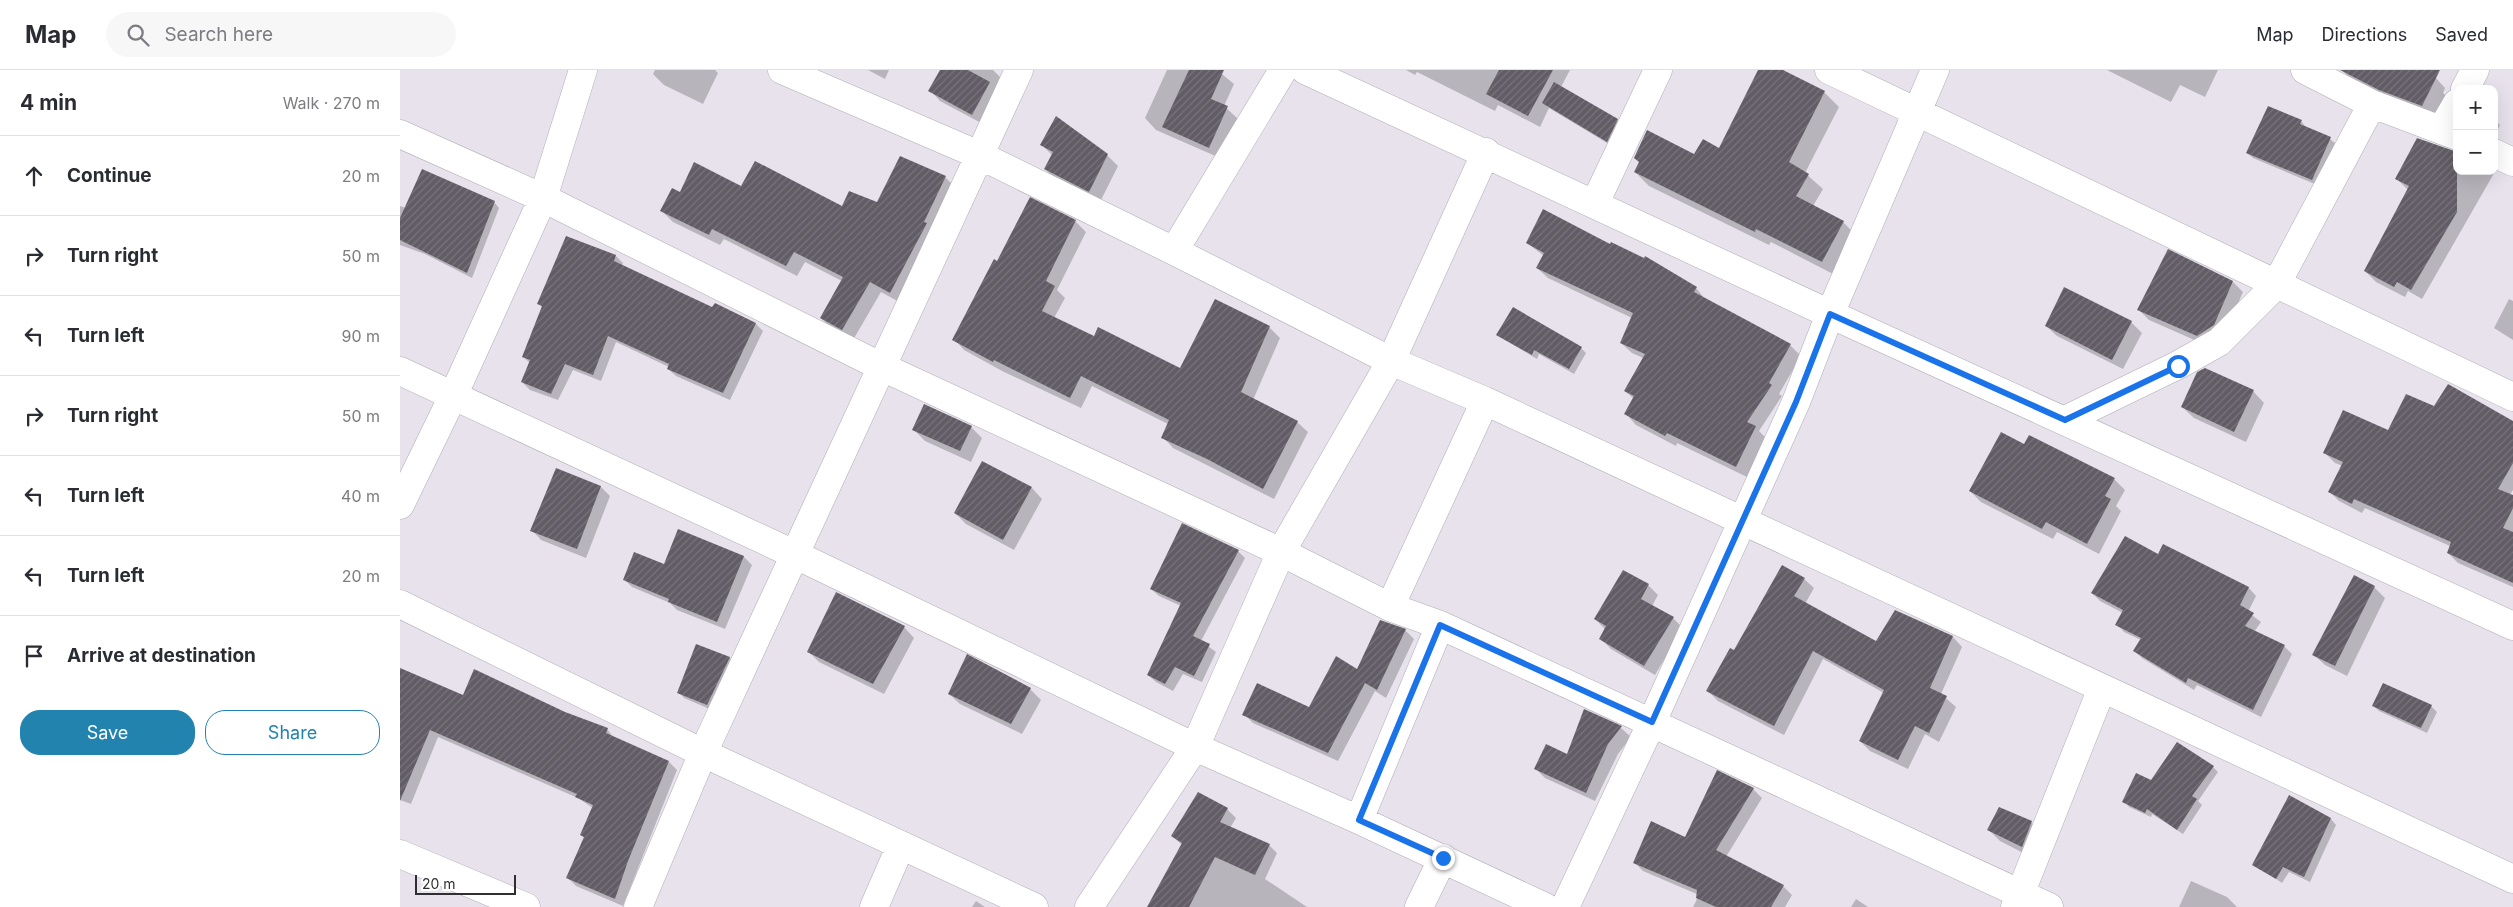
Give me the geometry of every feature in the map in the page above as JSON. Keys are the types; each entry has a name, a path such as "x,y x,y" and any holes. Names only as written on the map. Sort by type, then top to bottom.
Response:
{"street":[{"path":"400,505 453,396 543,198 583,70"},
{"path":"782,70 979,155 1391,361 1485,402 2513,879"},
{"path":"638,907 704,753 796,555 880,366 1019,70"},
{"path":"1174,251 1283,70"},
{"path":"1305,70 1486,152 1830,314 2513,626"},
{"path":"1594,203 1658,70"},
{"path":"1829,70 2513,397"},
{"path":"1565,907 1652,722 1796,402 1830,314 1935,70"},
{"path":"2305,70 2372,104 2449,132 2453,118"},
{"path":"2467,85 2475,70"},
{"path":"2065,420 2178,366 2219,342 2276,285 2372,104"},
{"path":"400,134 543,198 880,366 1281,552 1390,607 1440,625 1652,722 2017,900 2049,907"},
{"path":"1089,907 1195,747 1281,552 1391,361 1486,152"},
{"path":"2498,155 2513,162"},
{"path":"400,371 796,555 1195,747 1443,858 1545,907"},
{"path":"1390,607 1485,402"},
{"path":"400,604 704,753 1034,907"},
{"path":"1359,820 1440,625"},
{"path":"2017,900 2102,688"},
{"path":"874,907 901,845"},
{"path":"400,854 526,907"},
{"path":"1420,907 1443,858"}],"building":[{"path":"940,70 968,70 990,82 972,115 928,91"},
{"path":"1189,70 1224,70 1211,99 1228,106 1209,148 1162,127"},
{"path":"1499,70 1553,70 1528,116 1486,94"},
{"path":"1758,70 1783,70 1825,91 1789,162 1809,174 1796,196 1844,221 1822,262 1756,229 1755,232 1634,172 1639,162 1634,158 1647,130 1694,154 1703,139 1719,148"},
{"path":"2340,70 2440,70 2422,106 2379,90"},
{"path":"1554,82 1618,119 1607,142 1542,103"},
{"path":"2268,106 2302,120 2300,124 2331,137 2312,180 2246,153"},
{"path":"1056,116 1108,154 1089,192 1044,169 1053,152 1040,145"},
{"path":"2417,138 2453,151 2453,175 2457,175 2457,212 2411,290 2397,282 2394,287 2364,271 2409,186 2395,179"},
{"path":"900,156 946,176 924,222 927,223 890,293 870,282 842,330 820,318 843,277 794,252 786,266 712,229 709,235 660,211 672,188 680,192 694,162 741,186 755,161 842,206 849,191 877,202"},
{"path":"422,169 495,201 467,273 400,240 400,218"},
{"path":"1030,197 1076,220 1046,281 1055,286 1042,311 1094,336 1098,327 1180,368 1215,299 1270,326 1241,392 1298,421 1263,489 1207,459 1161,438 1169,420 1081,376 1070,398 994,360 993,362 952,340 994,259 997,261"},
{"path":"1543,209 1610,244 1611,242 1644,258 1645,256 1697,287 1694,292 1791,344 1769,383 1772,385 1747,422 1756,426 1736,467 1667,433 1665,436 1624,414 1634,396 1624,391 1645,354 1620,343 1633,313 1536,268 1544,253 1526,243"},
{"path":"566,236 616,255 614,261 712,307 715,303 756,323 723,393 667,369 669,364 608,336 593,375 565,364 551,394 521,382 530,360 522,357 542,306 537,304"},
{"path":"2168,249 2233,281 2214,325 2197,336 2137,310"},
{"path":"2064,287 2132,321 2112,360 2045,326"},
{"path":"1513,307 1582,347 1569,369 1534,350 1532,355 1496,335"},
{"path":"2205,368 2254,390 2234,432 2181,407 2197,372"},
{"path":"2448,384 2513,421 2513,463 2498,489 2513,495 2513,508 2503,528 2513,532 2513,583 2447,553 2451,542 2354,499 2352,504 2328,492 2343,462 2323,453 2343,410 2388,430 2406,394 2434,406"},
{"path":"924,404 972,426 960,451 912,430"},
{"path":"2001,432 2024,444 2029,435 2115,478 2105,496 2111,499 2087,544 2046,522 2042,529 1969,491"},
{"path":"982,461 1032,487 1003,540 954,513"},
{"path":"556,468 601,486 577,549 530,531"},
{"path":"1182,523 1239,550 1193,636 1210,644 1194,676 1175,667 1165,684 1147,675 1181,603 1150,589"},
{"path":"678,529 744,556 717,622 668,602 669,599 623,580 634,552 664,564"},
{"path":"2125,536 2158,554 2163,544 2249,587 2240,605 2254,613 2245,626 2285,645 2253,710 2188,678 2186,683 2133,651 2141,638 2115,625 2123,610 2091,593"},
{"path":"1782,565 1805,578 1794,596 1876,641 1895,610 1953,636 1930,688 1947,696 1929,733 1915,726 1898,760 1859,741 1884,690 1813,651 1774,726 1706,691 1730,648 1734,650"},
{"path":"1623,570 1649,584 1641,599 1674,617 1644,666 1599,639 1606,626 1594,619"},
{"path":"2354,575 2375,586 2335,666 2312,655"},
{"path":"836,592 905,626 873,684 807,652"},
{"path":"1380,620 1406,629 1377,690 1365,683 1328,753 1242,715 1257,683 1309,707 1336,656 1357,669"},
{"path":"696,644 730,657 707,705 677,693"},
{"path":"967,654 1031,688 1011,724 948,694"},
{"path":"400,668 463,695 474,669 565,712 608,728 606,733 669,761 628,861 615,899 566,878 584,837 580,835 593,805 575,797 577,794 430,730 400,801"},
{"path":"2383,683 2432,705 2421,728 2372,706"},
{"path":"1584,709 1622,726 1608,744 1586,793 1534,769 1546,744 1567,754"},
{"path":"2177,742 2214,766 2192,796 2197,799 2177,830 2147,809 2145,813 2122,802 2136,773 2151,780"},
{"path":"1717,770 1754,788 1716,850 1784,885 1771,907 1716,907 1696,898 1697,890 1633,863 1651,821 1685,837"},
{"path":"1198,792 1228,808 1220,822 1270,844 1255,875 1215,857 1189,907 1147,907 1182,843 1171,836"},
{"path":"2289,795 2331,818 2304,877 2283,867 2276,879 2252,865"},
{"path":"1999,807 2032,821 2022,847 1987,830"}],"route":[{"path":"1443,858 1359,820 1440,625 1652,722 1796,402 1830,314 2065,420 2178,366"}]}
